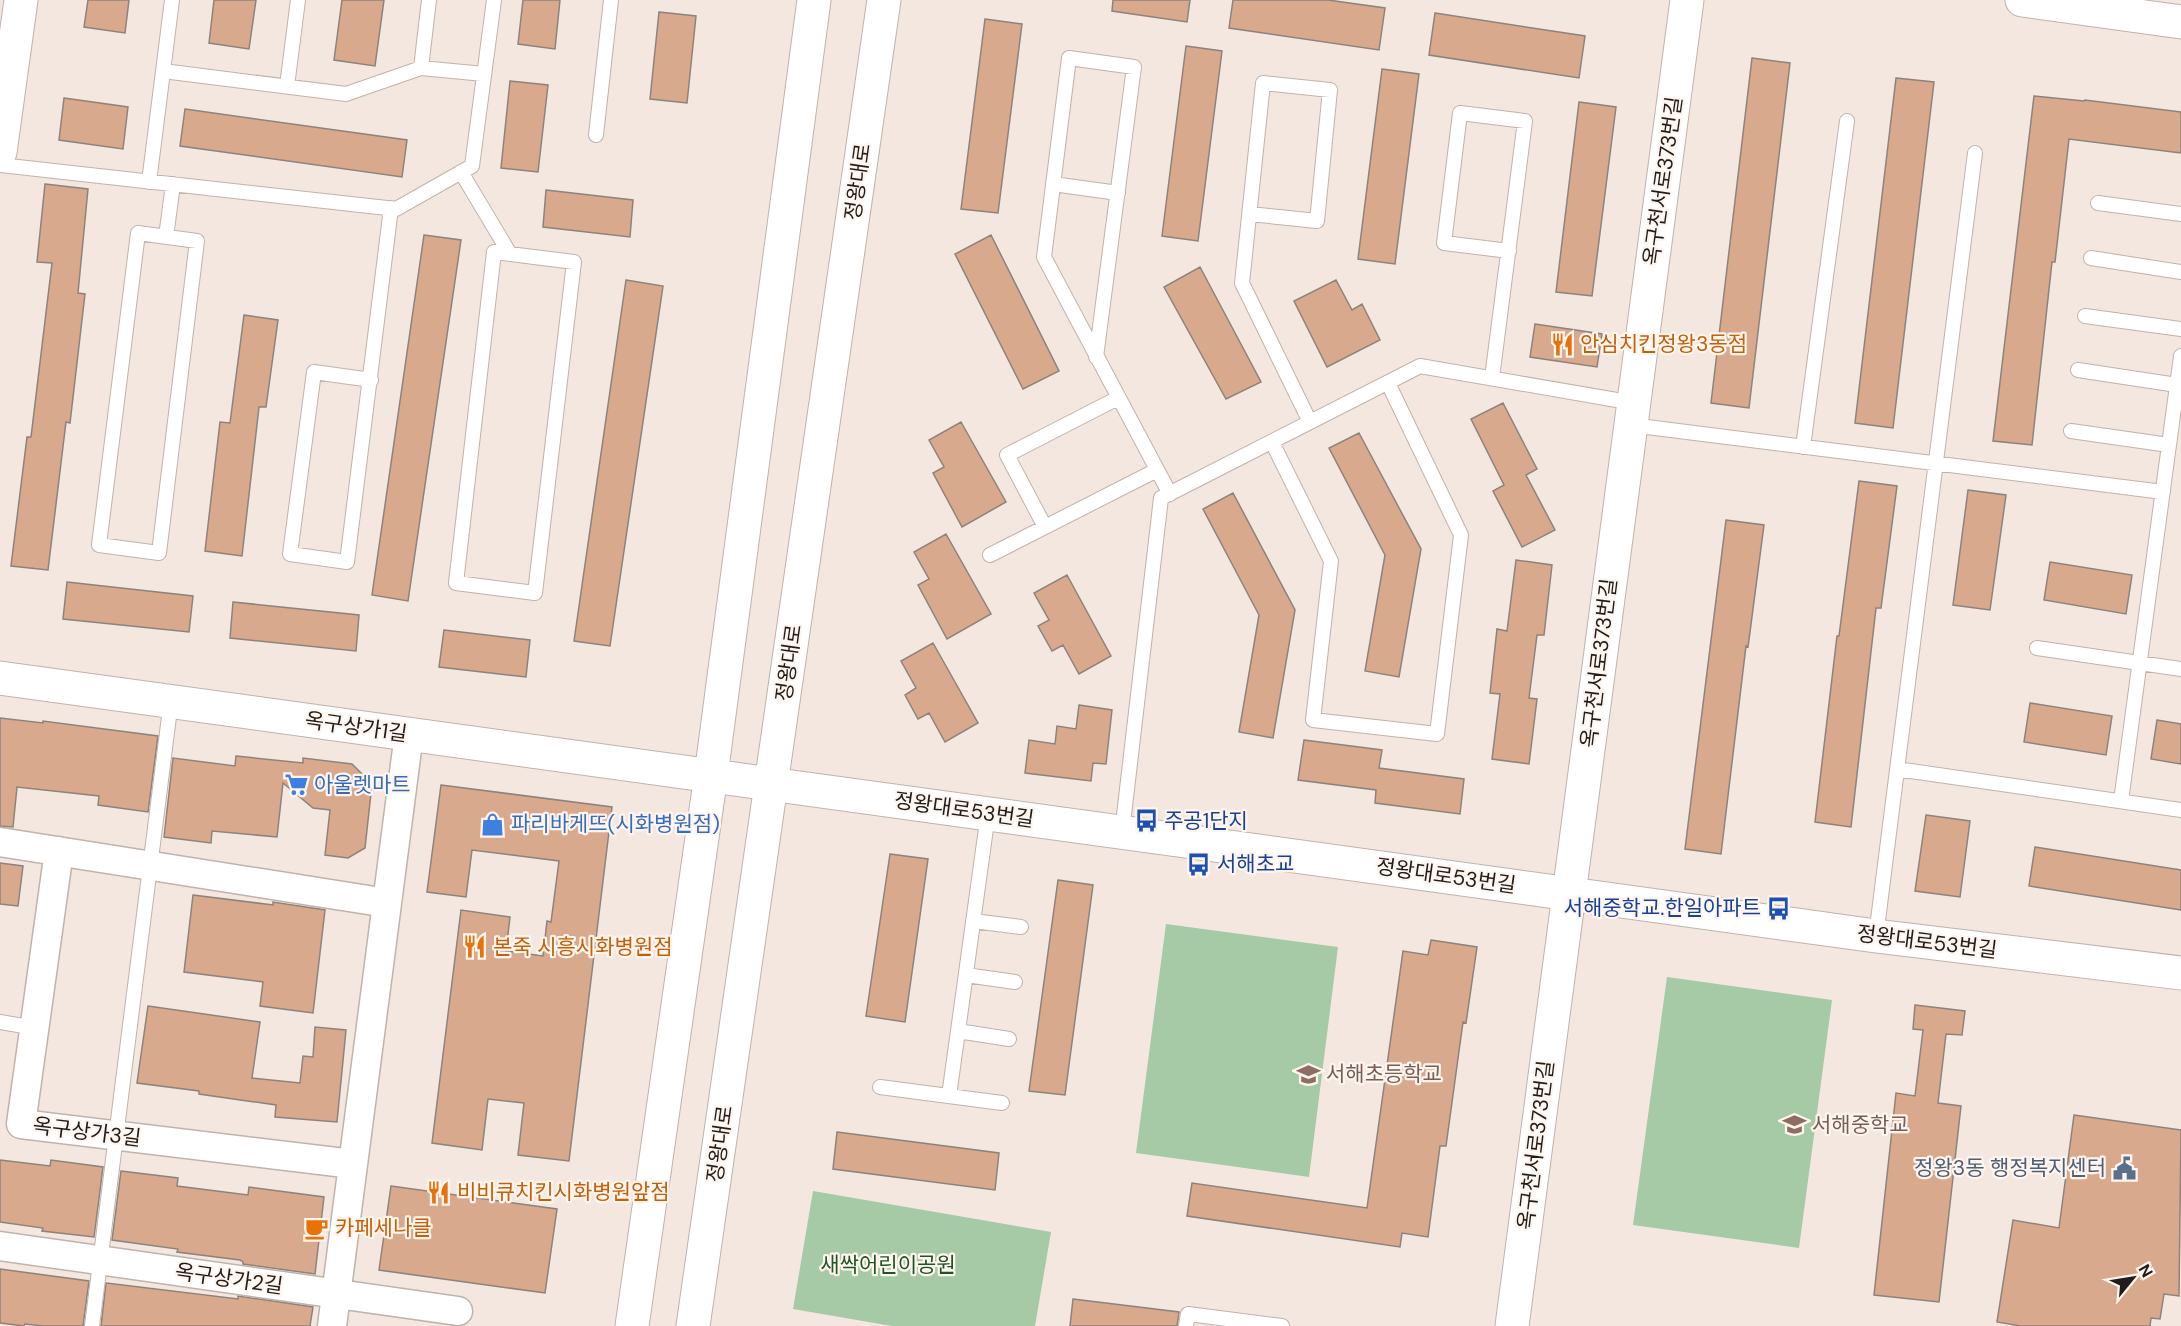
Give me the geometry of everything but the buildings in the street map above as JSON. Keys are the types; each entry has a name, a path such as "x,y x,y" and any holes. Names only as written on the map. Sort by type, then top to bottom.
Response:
{"street":[{"path":"0,152 21,0"},
{"path":"632,1326 711,775 814,0"},
{"name":"정왕대로","path":"693,1326 884,0"},
{"name":"옥구천서로373번길","path":"1512,1326 1687,0"},
{"path":"2022,0 2086,4 2181,22"},
{"name":"옥구상가1길","path":"0,678 711,775"},
{"path":"332,1326 410,734"},
{"name":"정왕대로53번길","path":"711,775 1876,936 2181,973"},
{"path":"0,842 387,903"},
{"name":"옥구상가3길","path":"59,851 21,1124 353,1164"},
{"name":"옥구상가2길","path":"0,1246 459,1311"}],"lane":[{"path":"149,182 172,0"},
{"path":"287,86 298,0"},
{"path":"421,68 429,0"},
{"path":"0,165 396,209 472,166 494,0"},
{"path":"596,135 611,0"},
{"path":"1096,357 1134,67 1069,58 1044,257 1096,357 1170,494"},
{"path":"163,71 346,94 421,68 484,74"},
{"path":"1250,214 1317,221 1330,90 1263,84 1242,283 1310,422"},
{"path":"1492,378 1509,251 1525,122 1460,113 1444,243 1509,251"},
{"path":"1803,447 1847,121"},
{"path":"1876,936 1975,153"},
{"path":"461,172 510,254"},
{"path":"166,237 173,184"},
{"path":"1053,184 1118,193"},
{"path":"2098,202 2181,213"},
{"path":"371,380 314,372 290,554 347,562 371,380 391,208"},
{"path":"138,233 166,237 197,241 159,553 99,545 138,233"},
{"path":"494,252 510,254 573,262 535,593 456,583 494,252"},
{"path":"2091,258 2181,272"},
{"path":"2085,316 2181,329"},
{"path":"2121,801 2181,356"},
{"path":"1122,832 1161,498 1420,366 1492,378 1632,414 1803,447 2163,492"},
{"path":"2078,370 2177,385"},
{"path":"1272,442 1331,561 1313,720 1437,734 1461,535 1388,382"},
{"path":"1045,527 1007,455 1118,398"},
{"path":"2071,431 2169,445"},
{"path":"990,555 1157,470"},
{"path":"2037,648 2181,669"},
{"path":"92,1326 171,702"},
{"path":"1897,769 2181,810"},
{"path":"949,1096 988,814"},
{"path":"973,921 1021,927"},
{"path":"966,975 1016,982"},
{"path":"0,1022 35,1028"},
{"path":"958,1031 1009,1039"},
{"path":"880,1087 1002,1103"},
{"path":"1186,1326 1188,1314 1282,1326"}],"green space":[{"path":"1166,924 1338,947 1309,1177 1136,1153"},
{"path":"1667,977 1832,1000 1799,1248 1633,1225"},
{"name":"새싹어린이공원","path":"813,1191 1051,1232 1035,1326 892,1326 793,1309"}],"place":[{"name":"안심치킨정왕3동점","path":"1562,344"},
{"name":"아울렛마트","path":"296,785"},
{"name":"주공1단지","path":"1146,821"},
{"name":"파리바게뜨(시화병원점)","path":"493,824"},
{"name":"서해초교","path":"1199,864"},
{"name":"서해중학교.한일아파트","path":"1779,908"},
{"name":"본죽 시흥시화병원점","path":"475,947"},
{"name":"서해초등학교","path":"1308,1074"},
{"name":"서해중학교","path":"1794,1125"},
{"name":"정왕3동 행정복지센터","path":"2124,1168"},
{"name":"비비큐치킨시화병원앞점","path":"439,1192"},
{"name":"카페세나클","path":"317,1228"}]}
